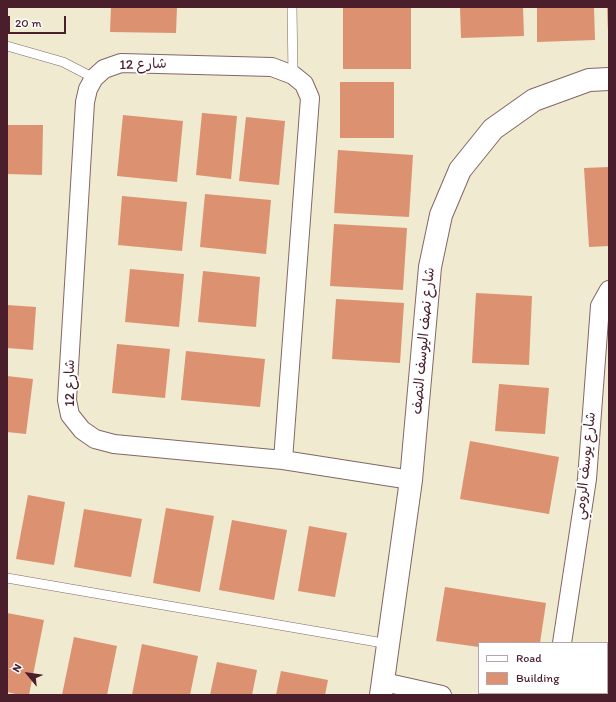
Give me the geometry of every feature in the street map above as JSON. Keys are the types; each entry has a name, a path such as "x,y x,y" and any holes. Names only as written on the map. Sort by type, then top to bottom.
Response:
{"street":[{"name":"شارع 12","path":"294,75 272,67 121,63 104,69 94,78 88,89 85,102 67,400 70,415 82,430 95,439 114,444 283,460 411,480"},
{"path":"283,460 310,98 304,84 294,75"},
{"name":"شارع نصف اليوسف النصف","path":"382,688 411,480 430,267 441,215 460,170 492,129 534,100 589,80 609,79"},
{"name":"شارع يوسف الرومي","path":"562,642 587,479 600,306 609,290"},
{"path":"382,688 442,695"}],"lane":[{"path":"292,7 294,75"},
{"path":"7,46 63,62 94,78"},
{"path":"7,578 389,644"}],"building":[{"path":"111,7 177,7 176,33 110,32"},
{"path":"343,7 411,7 411,69 343,69"},
{"path":"460,7 523,7 524,36 461,38"},
{"path":"537,7 594,7 595,40 537,42"},
{"path":"607,7 609,7 609,32 608,32"},
{"path":"340,82 394,82 394,138 340,138"},
{"path":"202,113 237,116 231,179 196,175"},
{"path":"123,115 183,121 177,182 117,176"},
{"path":"246,117 285,121 279,185 239,181"},
{"path":"7,125 43,125 42,175 7,174"},
{"path":"338,150 413,155 409,217 334,213"},
{"path":"609,167 609,246 589,247 584,168"},
{"path":"205,194 271,200 266,254 200,247"},
{"path":"122,196 187,202 182,251 118,245"},
{"path":"334,224 407,228 403,290 330,286"},
{"path":"130,269 184,274 179,327 125,322"},
{"path":"203,271 260,277 256,327 198,322"},
{"path":"476,293 532,296 529,365 472,363"},
{"path":"336,299 404,303 400,363 332,359"},
{"path":"7,305 36,307 33,350 7,348"},
{"path":"117,344 170,349 165,398 112,393"},
{"path":"186,351 265,359 260,407 181,400"},
{"path":"7,376 33,379 26,434 7,432"},
{"path":"499,384 549,388 545,434 495,431"},
{"path":"470,441 559,457 549,514 460,499"},
{"path":"28,495 65,502 54,565 16,559"},
{"path":"166,508 214,516 200,592 153,583"},
{"path":"84,509 142,519 131,577 74,567"},
{"path":"232,520 287,530 274,600 219,590"},
{"path":"309,526 347,533 335,597 298,591"},
{"path":"445,587 546,603 540,642 478,642 478,647 436,641"},
{"path":"7,613 44,620 29,695 20,695 7,692"},
{"path":"74,637 117,646 107,695 62,695"},
{"path":"142,644 198,656 190,695 132,695"},
{"path":"217,662 257,670 252,695 210,695"},
{"path":"281,671 328,680 325,695 276,695"}]}
